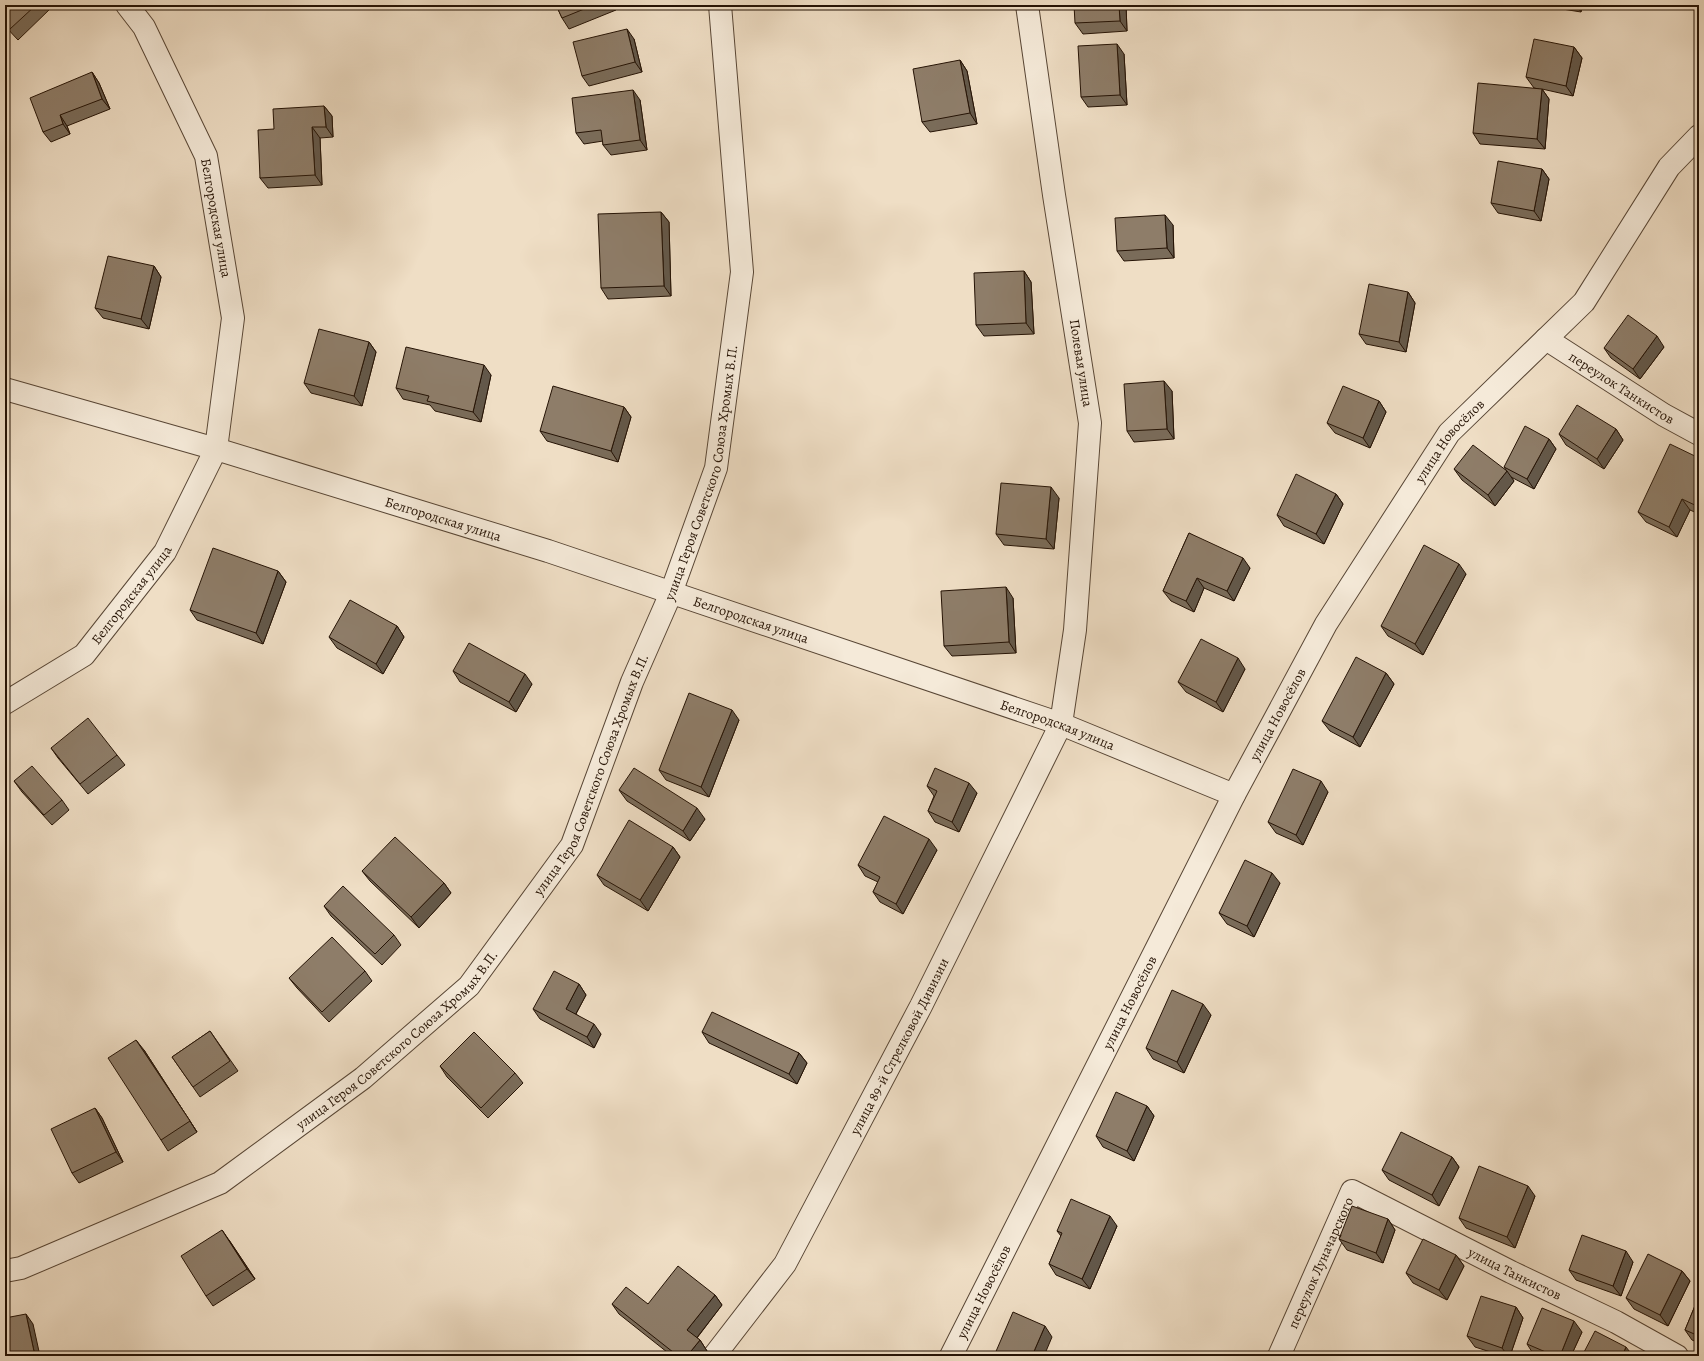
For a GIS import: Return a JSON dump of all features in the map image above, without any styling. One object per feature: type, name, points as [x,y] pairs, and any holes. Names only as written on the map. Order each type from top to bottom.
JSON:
[{"type":"street","name":"Белгородская улица","points":[[5,703],[84,654],[165,552],[216,449],[233,318],[206,156],[144,27],[127,5]]},
{"type":"street","name":"улица Героя Советского Союза Хромых В.П.","points":[[5,1271],[21,1268],[220,1183],[363,1078],[469,986],[572,845],[632,682],[671,593],[716,468],[742,272],[720,5]]},
{"type":"street","name":"Полевая улица","points":[[1027,5],[1054,195],[1090,423],[1075,630],[1062,724]]},
{"type":"street","name":"улица Новосёлов","points":[[951,1356],[1234,795],[1326,624],[1449,433],[1584,302],[1669,167],[1699,136]]},
{"type":"street","name":"переулок Танкистов","points":[[1546,339],[1664,415],[1699,434]]},
{"type":"street","name":"Белгородская улица","points":[[5,389],[216,449],[548,551],[1062,724],[1234,795]]},
{"type":"street","name":"улица 89-й Стрелковой Дивизии","points":[[714,1356],[785,1264],[921,1006],[1062,724]]},
{"type":"street","name":"переулок Луначарского","points":[[1279,1356],[1352,1191]]},
{"type":"street","name":"улица Танкистов","points":[[1352,1191],[1511,1272],[1616,1322],[1677,1356]]},
{"type":"building","points":[[5,5],[36,5],[10,29],[5,24]]},
{"type":"building","points":[[556,5],[594,5],[562,18]]},
{"type":"building","points":[[1074,5],[1119,5],[1120,21],[1075,23]]},
{"type":"building","points":[[627,29],[635,62],[582,76],[573,42]]},
{"type":"building","points":[[1534,39],[1574,47],[1566,86],[1526,77]]},
{"type":"building","points":[[1117,44],[1120,95],[1081,97],[1078,46]]},
{"type":"building","points":[[960,60],[970,113],[922,122],[913,69]]},
{"type":"building","points":[[92,72],[102,99],[60,115],[63,124],[43,132],[30,98]]},
{"type":"building","points":[[1478,83],[1542,89],[1537,139],[1473,133]]},
{"type":"building","points":[[633,90],[640,140],[603,145],[601,130],[576,133],[572,98]]},
{"type":"building","points":[[324,106],[326,127],[312,127],[315,175],[260,178],[258,130],[274,129],[273,109]]},
{"type":"building","points":[[1498,161],[1542,169],[1534,211],[1491,203]]},
{"type":"building","points":[[661,212],[664,286],[601,288],[598,214]]},
{"type":"building","points":[[1165,215],[1167,248],[1117,251],[1115,218]]},
{"type":"building","points":[[108,256],[154,266],[141,319],[95,308]]},
{"type":"building","points":[[1024,271],[1026,323],[976,325],[974,273]]},
{"type":"building","points":[[1369,284],[1408,292],[1399,342],[1359,334]]},
{"type":"building","points":[[1628,315],[1657,336],[1633,369],[1604,348]]},
{"type":"building","points":[[319,329],[369,342],[354,396],[304,383]]},
{"type":"building","points":[[406,347],[484,365],[473,412],[427,401],[429,396],[396,388]]},
{"type":"building","points":[[1164,381],[1167,429],[1127,431],[1124,384]]},
{"type":"building","points":[[553,386],[624,407],[611,451],[540,431]]},
{"type":"building","points":[[1343,386],[1379,401],[1363,438],[1327,423]]},
{"type":"building","points":[[1577,405],[1616,429],[1597,459],[1559,434]]},
{"type":"building","points":[[1525,426],[1549,439],[1527,479],[1504,467]]},
{"type":"building","points":[[1670,444],[1699,458],[1699,507],[1682,499],[1669,527],[1638,512]]},
{"type":"building","points":[[1473,445],[1507,471],[1488,495],[1454,469]]},
{"type":"building","points":[[1296,474],[1336,494],[1316,534],[1277,515]]},
{"type":"building","points":[[1001,483],[1051,487],[1046,539],[996,534]]},
{"type":"building","points":[[1189,533],[1243,558],[1227,591],[1197,578],[1186,601],[1163,591]]},
{"type":"building","points":[[1424,545],[1459,564],[1415,644],[1381,626]]},
{"type":"building","points":[[213,548],[278,571],[256,633],[190,610]]},
{"type":"building","points":[[1006,587],[1009,642],[944,646],[941,591]]},
{"type":"building","points":[[350,600],[397,626],[376,664],[329,637]]},
{"type":"building","points":[[1201,639],[1238,658],[1216,702],[1178,682]]},
{"type":"building","points":[[469,643],[525,674],[509,702],[453,671]]},
{"type":"building","points":[[1356,657],[1386,673],[1353,737],[1322,721]]},
{"type":"building","points":[[689,693],[732,710],[701,787],[659,770]]},
{"type":"building","points":[[88,718],[117,755],[80,784],[51,748]]},
{"type":"building","points":[[32,766],[62,800],[44,815],[14,781]]},
{"type":"building","points":[[634,768],[697,808],[683,831],[619,790]]},
{"type":"building","points":[[935,768],[969,783],[952,822],[928,811],[937,791],[927,786]]},
{"type":"building","points":[[1293,769],[1321,781],[1296,835],[1268,822]]},
{"type":"building","points":[[884,816],[929,839],[896,904],[873,892],[880,877],[858,865]]},
{"type":"building","points":[[629,820],[673,847],[640,900],[597,875]]},
{"type":"building","points":[[395,837],[444,883],[411,917],[362,871]]},
{"type":"building","points":[[1245,860],[1272,873],[1247,926],[1219,913]]},
{"type":"building","points":[[343,886],[394,935],[375,954],[324,906]]},
{"type":"building","points":[[332,937],[365,971],[322,1012],[289,978]]},
{"type":"building","points":[[554,971],[579,984],[566,1009],[594,1024],[587,1037],[533,1009]]},
{"type":"building","points":[[1172,990],[1203,1004],[1177,1062],[1146,1048]]},
{"type":"building","points":[[712,1012],[799,1053],[789,1074],[702,1032]]},
{"type":"building","points":[[210,1031],[230,1061],[193,1087],[172,1057]]},
{"type":"building","points":[[474,1032],[515,1073],[481,1108],[440,1066]]},
{"type":"building","points":[[136,1040],[190,1121],[161,1140],[108,1058]]},
{"type":"building","points":[[1116,1092],[1147,1106],[1127,1151],[1096,1136]]},
{"type":"building","points":[[95,1108],[116,1152],[72,1173],[51,1129]]},
{"type":"building","points":[[1401,1132],[1452,1157],[1432,1195],[1382,1170]]},
{"type":"building","points":[[1479,1166],[1528,1186],[1507,1237],[1459,1218]]},
{"type":"building","points":[[1071,1199],[1110,1216],[1082,1279],[1049,1264],[1062,1233],[1057,1231]]},
{"type":"building","points":[[1352,1206],[1388,1219],[1376,1253],[1339,1239]]},
{"type":"building","points":[[222,1230],[247,1269],[206,1296],[181,1256]]},
{"type":"building","points":[[1582,1235],[1626,1251],[1613,1286],[1569,1270]]},
{"type":"building","points":[[1423,1239],[1456,1255],[1439,1290],[1406,1273]]},
{"type":"building","points":[[1648,1254],[1682,1271],[1660,1315],[1626,1298]]},
{"type":"building","points":[[678,1266],[715,1295],[687,1330],[700,1340],[687,1356],[678,1356],[612,1304],[626,1287],[648,1304]]},
{"type":"building","points":[[1481,1296],[1516,1307],[1502,1348],[1467,1336]]},
{"type":"building","points":[[1699,1296],[1699,1336],[1685,1330]]},
{"type":"building","points":[[1542,1308],[1574,1321],[1560,1356],[1555,1356],[1527,1344]]},
{"type":"building","points":[[1013,1312],[1045,1326],[1032,1356],[994,1356]]},
{"type":"building","points":[[26,1314],[35,1356],[5,1356],[5,1318]]},
{"type":"building","points":[[1595,1331],[1626,1347],[1622,1356],[1582,1356]]}]
